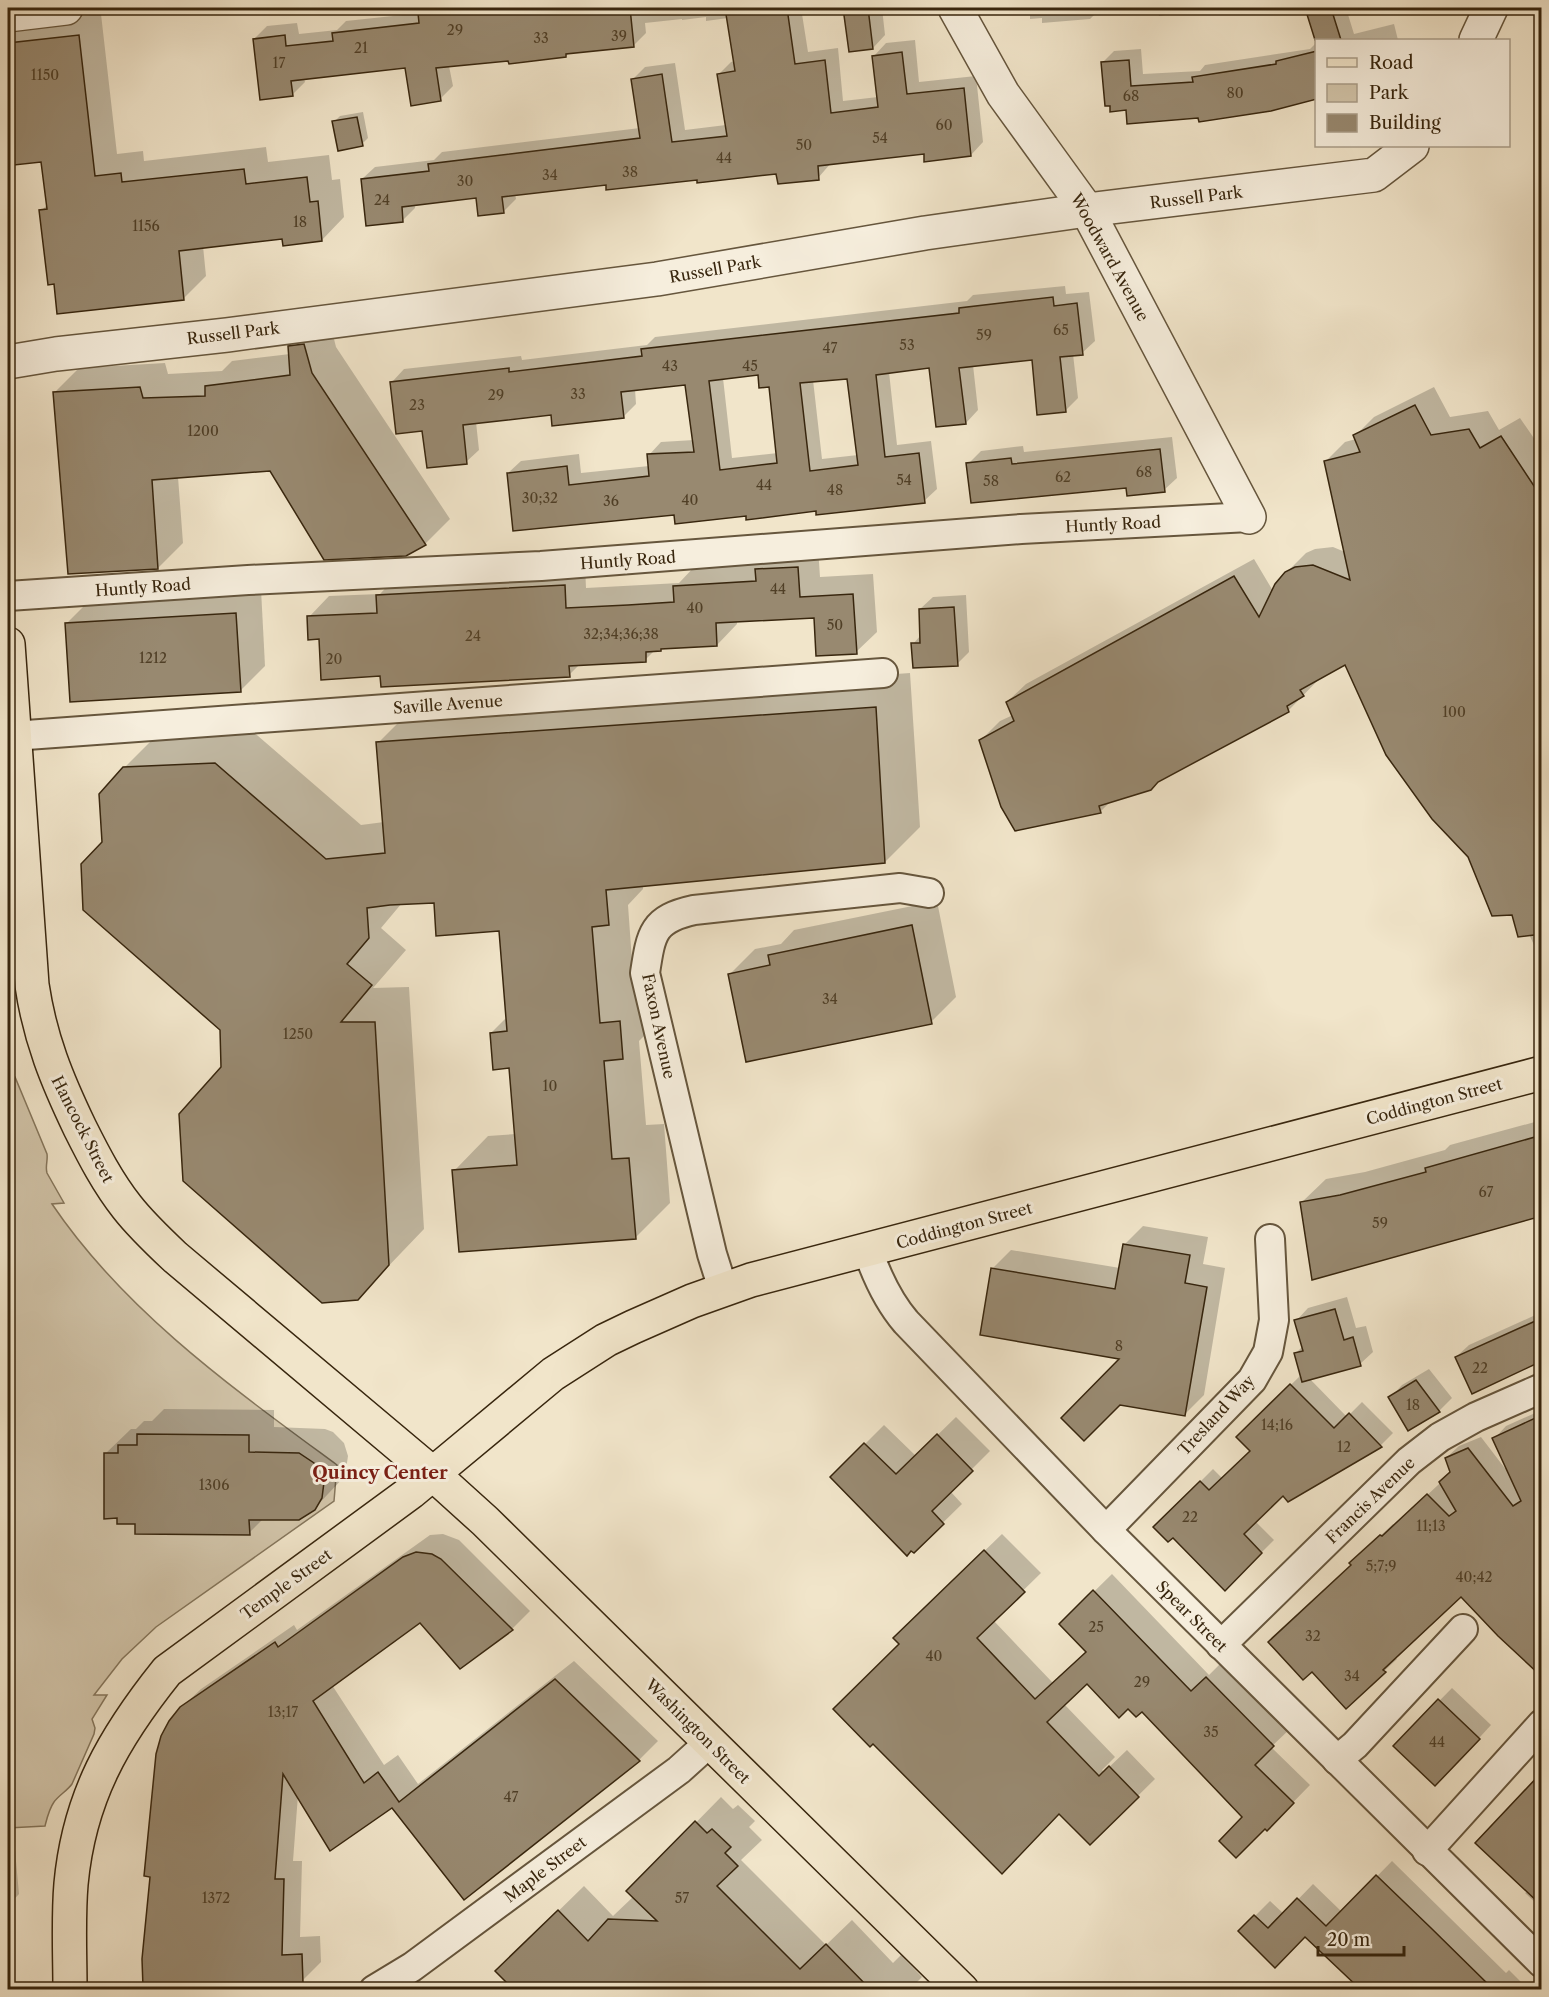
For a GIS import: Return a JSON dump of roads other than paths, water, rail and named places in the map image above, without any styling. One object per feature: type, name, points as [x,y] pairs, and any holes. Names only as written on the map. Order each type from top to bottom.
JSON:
[{"type":"main road","name":"Hancock Street","points":[[8,644],[32,985],[37,1019],[61,1089],[97,1161],[128,1209],[154,1237],[433,1474]]},
{"type":"main road","name":"Coddington Street","points":[[433,1474],[553,1374],[606,1340],[663,1313],[723,1289],[1542,1073]]},
{"type":"main road","name":"Temple Street","points":[[70,1989],[70,1902],[79,1833],[100,1772],[144,1699],[167,1671],[393,1506],[433,1474]]},
{"type":"main road","name":"Washington Street","points":[[433,1474],[485,1521],[962,1989]]},
{"type":"street","points":[[8,15],[66,8]]},
{"type":"street","name":"Woodward Avenue","points":[[955,8],[1003,94],[1087,210],[1249,517]]},
{"type":"street","points":[[1476,39],[1491,8]]},
{"type":"street","name":"Russell Park","points":[[8,362],[56,354],[227,335],[657,279],[925,232],[1374,176],[1411,147]]},
{"type":"street","name":"Huntly Road","points":[[8,597],[248,580],[553,565],[1021,529],[1249,517]]},
{"type":"street","name":"Saville Avenue","points":[[13,736],[883,673]]},
{"type":"street","name":"Faxon Avenue","points":[[723,1289],[712,1254],[645,973],[648,951],[656,929],[672,915],[694,910],[900,888],[929,893]]},
{"type":"street","name":"Tresland Way","points":[[1106,1530],[1252,1380],[1268,1352],[1274,1320],[1270,1239]]},
{"type":"street","name":"Spear Street","points":[[868,1251],[874,1269],[893,1306],[906,1322],[1106,1530],[1542,1963]]},
{"type":"street","name":"Francis Avenue","points":[[1221,1644],[1409,1461],[1440,1437],[1476,1417],[1542,1388]]},
{"type":"street","points":[[1337,1760],[1355,1746],[1463,1629]]},
{"type":"street","points":[[1428,1851],[1542,1724]]},
{"type":"street","name":"Maple Street","points":[[374,1989],[412,1967],[679,1770],[710,1742]]},
{"type":"district","name":"Quincy Center","points":[[380,1473]]}]
